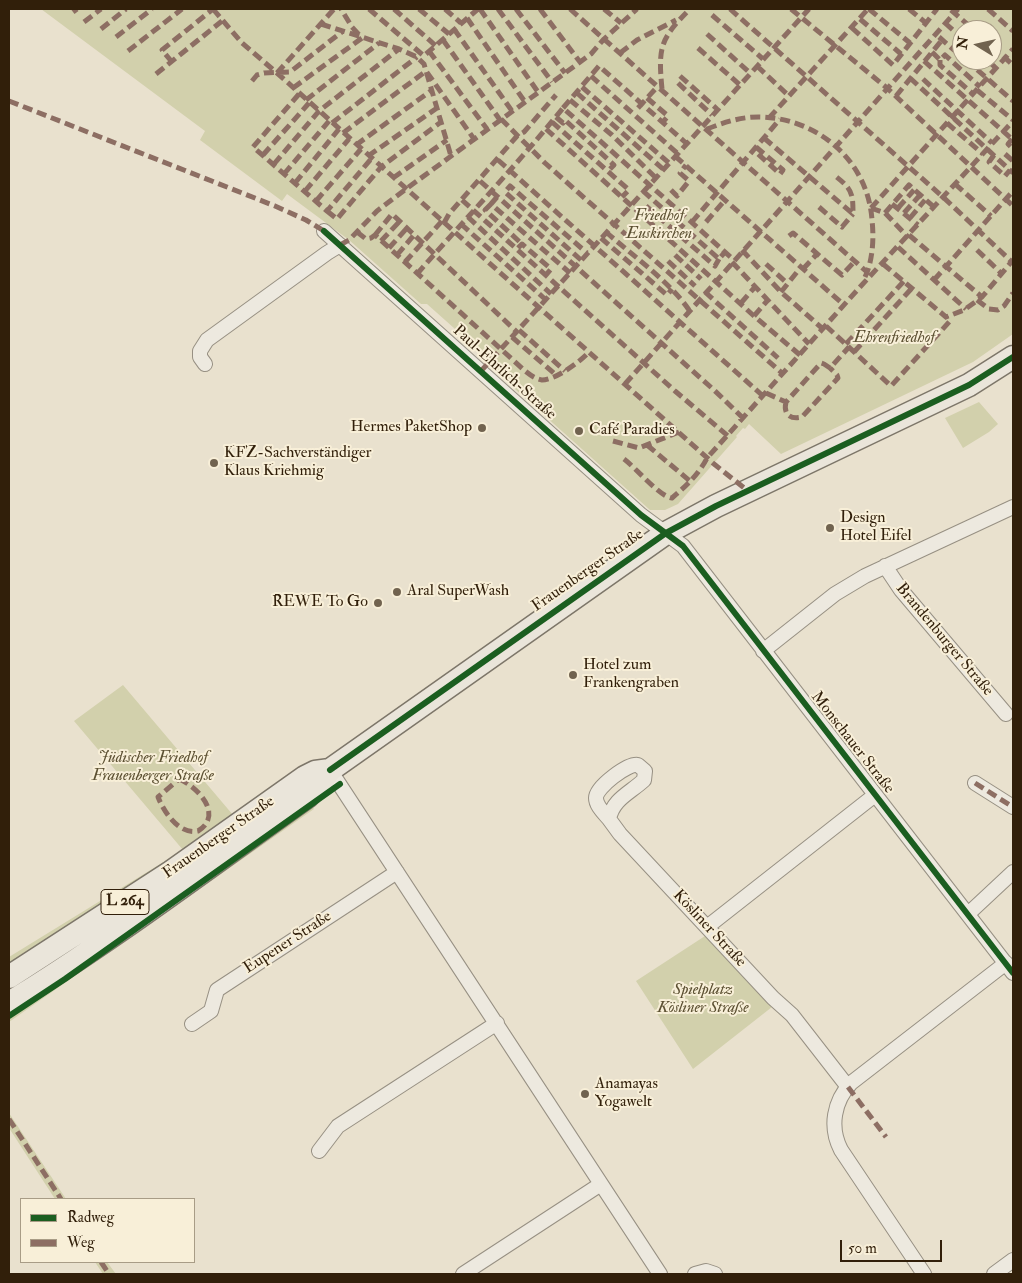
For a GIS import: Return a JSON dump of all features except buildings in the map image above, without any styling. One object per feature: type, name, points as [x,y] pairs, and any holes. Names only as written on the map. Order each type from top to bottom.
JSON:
[{"type":"main road","name":"Frauenberger Straße","points":[[9,1003],[172,893],[308,796],[330,770],[666,533],[724,502],[969,385],[1013,357]]},
{"type":"main road","name":"Frauenberger Straße","points":[[9,978],[170,872],[305,777],[315,772],[330,770]]},
{"type":"street","name":"Paul-Ehrlich-Straße","points":[[324,231],[641,515],[666,533]]},
{"type":"street","points":[[205,364],[200,357],[200,351],[207,340],[340,245]]},
{"type":"street","name":"Brandenburger Straße","points":[[763,651],[835,594],[884,566],[1013,507]]},
{"type":"street","name":"Monschauer Straße","points":[[666,533],[683,546],[1010,968]]},
{"type":"street","name":"Brandenburger Straße","points":[[884,566],[901,590],[1006,714]]},
{"type":"street","points":[[330,770],[660,1274]]},
{"type":"street","points":[[975,783],[1013,807]]},
{"type":"street","name":"Monschauer Straße","points":[[707,927],[875,795]]},
{"type":"street","name":"Kösliner Straße","points":[[608,819],[707,927],[792,1015],[848,1087]]},
{"type":"street","name":"Eupener Straße","points":[[192,1024],[211,1012],[217,990],[397,872]]},
{"type":"street","points":[[968,914],[1013,872]]},
{"type":"street","points":[[924,1274],[838,1144],[835,1132],[836,1112],[841,1096],[848,1087],[1010,968]]},
{"type":"street","points":[[320,1151],[338,1126],[496,1024]]},
{"type":"street","points":[[463,1274],[601,1184]]},
{"type":"street","points":[[994,1274],[1013,1260]]},
{"type":"street","points":[[695,1274],[706,1271],[715,1274]]},
{"type":"green space","name":"Friedhof Euskirchen","points":[[41,9],[1013,9],[1013,334],[973,362],[781,454],[749,424],[745,429],[743,428],[678,504],[665,510],[650,510],[487,364],[483,360],[482,353],[427,304],[421,304],[349,240],[287,194],[282,201],[200,140],[205,131]]},
{"type":"green space","points":[[979,402],[998,424],[989,432],[963,448],[945,418]]},
{"type":"green space","name":"Jüdischer Friedhof Frauenberger Straße","points":[[123,685],[233,815],[185,853],[9,968],[9,957],[183,850],[74,721]]},
{"type":"green space","points":[[312,806],[314,809],[9,1022],[9,1019],[124,940]]},
{"type":"green space","name":"Spielplatz Kösliner Straße","points":[[705,936],[772,1007],[693,1069],[636,981]]},
{"type":"green space","points":[[9,1113],[65,1198],[54,1198],[9,1128]]},
{"type":"green space","points":[[96,1263],[108,1263],[116,1274],[103,1274]]},
{"type":"marked path","points":[[73,12],[77,9]]},
{"type":"marked path","points":[[84,22],[101,9]]},
{"type":"marked path","points":[[101,29],[126,9]]},
{"type":"marked path","points":[[116,37],[152,9]]},
{"type":"marked path","points":[[128,51],[182,9]]},
{"type":"marked path","points":[[213,9],[242,43],[714,464],[748,491]]},
{"type":"marked path","points":[[172,62],[162,50],[213,9]]},
{"type":"marked path","points":[[277,73],[334,9]]},
{"type":"marked path","points":[[293,88],[362,38],[352,27],[341,9]]},
{"type":"marked path","points":[[369,9],[424,56]]},
{"type":"marked path","points":[[394,9],[436,46]]},
{"type":"marked path","points":[[419,9],[449,34]]},
{"type":"marked path","points":[[445,9],[461,23]]},
{"type":"marked path","points":[[426,54],[478,9]]},
{"type":"marked path","points":[[480,9],[538,92]]},
{"type":"marked path","points":[[498,9],[552,82]]},
{"type":"marked path","points":[[516,9],[565,73]]},
{"type":"marked path","points":[[540,9],[580,62]]},
{"type":"marked path","points":[[570,9],[867,272]]},
{"type":"marked path","points":[[604,9],[621,23]]},
{"type":"marked path","points":[[340,245],[349,240],[377,211],[591,54],[604,39],[637,9]]},
{"type":"marked path","points":[[662,89],[660,63],[663,44],[672,28],[690,9]]},
{"type":"marked path","points":[[730,9],[943,197],[1012,262]]},
{"type":"marked path","points":[[791,9],[887,88],[1013,206]]},
{"type":"marked path","points":[[481,371],[809,9]]},
{"type":"marked path","points":[[769,118],[868,9]]},
{"type":"marked path","points":[[869,9],[910,43]]},
{"type":"marked path","points":[[909,9],[926,23]]},
{"type":"marked path","points":[[852,28],[893,65],[937,9]]},
{"type":"marked path","points":[[625,384],[958,9]]},
{"type":"marked path","points":[[988,9],[1013,31]]},
{"type":"marked path","points":[[951,10],[962,20]]},
{"type":"marked path","points":[[712,15],[763,59]]},
{"type":"marked path","points":[[467,18],[525,102]]},
{"type":"marked path","points":[[860,19],[901,54]]},
{"type":"marked path","points":[[620,53],[637,40],[676,20]]},
{"type":"marked path","points":[[156,74],[222,21]]},
{"type":"marked path","points":[[945,23],[952,29]]},
{"type":"marked path","points":[[321,24],[399,49],[417,57],[424,64],[451,156]]},
{"type":"marked path","points":[[454,29],[512,111]]},
{"type":"marked path","points":[[252,81],[257,75],[264,73],[290,72],[343,31]]},
{"type":"marked path","points":[[707,34],[750,73]]},
{"type":"marked path","points":[[939,37],[952,48]]},
{"type":"marked path","points":[[443,40],[500,120]]},
{"type":"marked path","points":[[896,96],[942,40]]},
{"type":"marked path","points":[[306,100],[379,43]]},
{"type":"marked path","points":[[698,48],[740,85]]},
{"type":"marked path","points":[[274,164],[319,111],[399,49]]},
{"type":"marked path","points":[[871,208],[1013,49]]},
{"type":"marked path","points":[[429,51],[487,129]]},
{"type":"marked path","points":[[932,52],[940,60],[945,55],[980,87]]},
{"type":"marked path","points":[[1002,55],[1013,65]]},
{"type":"marked path","points":[[332,123],[417,57]]},
{"type":"marked path","points":[[940,60],[940,65],[973,94]]},
{"type":"marked path","points":[[924,61],[1013,140]]},
{"type":"marked path","points":[[563,108],[599,66],[686,143]]},
{"type":"marked path","points":[[757,66],[789,96]]},
{"type":"marked path","points":[[977,70],[1013,101]]},
{"type":"marked path","points":[[343,133],[426,71],[474,139]]},
{"type":"marked path","points":[[591,76],[677,153]]},
{"type":"marked path","points":[[680,76],[717,109]]},
{"type":"marked path","points":[[910,78],[1013,173]]},
{"type":"marked path","points":[[923,79],[992,143]]},
{"type":"marked path","points":[[678,83],[712,115]]},
{"type":"marked path","points":[[638,108],[658,86]]},
{"type":"marked path","points":[[582,87],[669,163]]},
{"type":"marked path","points":[[356,145],[432,90]]},
{"type":"marked path","points":[[977,90],[1013,120]]},
{"type":"marked path","points":[[577,93],[663,169]]},
{"type":"marked path","points":[[299,94],[253,147],[327,211],[371,159]]},
{"type":"marked path","points":[[444,223],[449,214],[517,136],[524,132],[556,95]]},
{"type":"marked path","points":[[647,98],[668,116],[662,123]]},
{"type":"marked path","points":[[570,100],[612,135],[655,177]]},
{"type":"marked path","points":[[9,101],[275,206],[306,220],[324,231]]},
{"type":"marked path","points":[[263,155],[309,103]]},
{"type":"marked path","points":[[368,156],[437,108]]},
{"type":"marked path","points":[[417,274],[510,171],[563,108],[734,260]]},
{"type":"marked path","points":[[556,117],[563,123],[565,120],[614,165],[607,172]]},
{"type":"marked path","points":[[707,129],[748,117],[784,120],[804,126],[837,148],[851,163],[869,199],[873,241],[870,263],[865,277]]},
{"type":"marked path","points":[[501,119],[545,163],[783,374]]},
{"type":"marked path","points":[[692,222],[780,119]]},
{"type":"marked path","points":[[284,174],[329,121]]},
{"type":"marked path","points":[[624,459],[661,493],[672,498],[692,480],[707,458],[860,287],[1013,121]]},
{"type":"marked path","points":[[327,211],[337,219],[381,167],[441,122]]},
{"type":"marked path","points":[[552,122],[629,190],[622,197]]},
{"type":"marked path","points":[[947,123],[983,154]]},
{"type":"marked path","points":[[295,183],[339,129]]},
{"type":"marked path","points":[[546,129],[800,355]]},
{"type":"marked path","points":[[764,138],[853,214],[852,196],[845,184],[834,175]]},
{"type":"marked path","points":[[305,191],[349,139]]},
{"type":"marked path","points":[[1012,139],[1008,144],[1013,149]]},
{"type":"marked path","points":[[393,178],[447,140]]},
{"type":"marked path","points":[[756,147],[783,170],[780,174],[757,153],[759,149]]},
{"type":"marked path","points":[[316,201],[361,149]]},
{"type":"marked path","points":[[1005,154],[1013,161]]},
{"type":"marked path","points":[[994,155],[989,162],[1005,176],[1010,170]]},
{"type":"marked path","points":[[675,156],[844,305]]},
{"type":"marked path","points":[[498,160],[763,396]]},
{"type":"marked path","points":[[671,190],[677,196],[689,181],[680,173],[686,165]]},
{"type":"marked path","points":[[480,181],[743,418]]},
{"type":"marked path","points":[[955,184],[991,216]]},
{"type":"marked path","points":[[885,213],[909,185],[934,207]]},
{"type":"marked path","points":[[581,260],[505,192],[510,186],[587,253]]},
{"type":"marked path","points":[[898,208],[914,190]]},
{"type":"marked path","points":[[643,191],[719,259],[725,252]]},
{"type":"marked path","points":[[934,280],[1013,191]]},
{"type":"marked path","points":[[904,213],[920,195]]},
{"type":"marked path","points":[[497,197],[491,204],[570,273]]},
{"type":"marked path","points":[[462,200],[675,391],[728,436]]},
{"type":"marked path","points":[[706,222],[725,200]]},
{"type":"marked path","points":[[910,218],[925,200]]},
{"type":"marked path","points":[[491,204],[485,210],[522,244]]},
{"type":"marked path","points":[[892,204],[918,225]]},
{"type":"marked path","points":[[646,206],[715,266],[719,259]]},
{"type":"marked path","points":[[819,207],[842,227],[853,214]]},
{"type":"marked path","points":[[871,208],[885,213],[908,237]]},
{"type":"marked path","points":[[375,235],[392,214],[517,332]]},
{"type":"marked path","points":[[468,217],[551,294]]},
{"type":"marked path","points":[[381,241],[400,221]]},
{"type":"marked path","points":[[405,262],[442,221]]},
{"type":"marked path","points":[[461,224],[546,300]]},
{"type":"marked path","points":[[389,248],[407,228]]},
{"type":"marked path","points":[[357,232],[366,239],[375,235],[524,370],[535,377],[542,380],[554,377],[580,361],[589,352]]},
{"type":"marked path","points":[[606,232],[672,289],[689,310]]},
{"type":"marked path","points":[[789,236],[793,233],[842,275],[855,261]]},
{"type":"marked path","points":[[397,255],[414,235]]},
{"type":"marked path","points":[[909,235],[982,297]]},
{"type":"marked path","points":[[601,238],[667,295],[672,289]]},
{"type":"marked path","points":[[518,248],[522,244],[551,269],[545,276]]},
{"type":"marked path","points":[[898,247],[966,309]]},
{"type":"marked path","points":[[742,250],[781,292],[823,329]]},
{"type":"marked path","points":[[977,250],[1002,274]]},
{"type":"marked path","points":[[803,269],[817,254]]},
{"type":"marked path","points":[[675,255],[701,279]]},
{"type":"marked path","points":[[883,264],[946,317],[964,310],[982,297],[1013,260]]},
{"type":"marked path","points":[[668,261],[695,286]]},
{"type":"marked path","points":[[732,262],[809,344]]},
{"type":"marked path","points":[[766,264],[787,283]]},
{"type":"marked path","points":[[781,292],[801,267]]},
{"type":"marked path","points":[[846,344],[904,281]]},
{"type":"marked path","points":[[741,303],[755,287]]},
{"type":"marked path","points":[[854,352],[912,288]]},
{"type":"marked path","points":[[705,292],[778,358]]},
{"type":"marked path","points":[[977,300],[989,309],[998,310],[1004,306],[1013,293]]},
{"type":"marked path","points":[[754,316],[767,301]]},
{"type":"marked path","points":[[826,326],[891,386],[950,321],[946,317]]},
{"type":"marked path","points":[[519,330],[565,371]]},
{"type":"marked path","points":[[512,337],[556,375]]},
{"type":"marked path","points":[[766,393],[786,402],[821,363],[830,368],[849,347]]},
{"type":"marked path","points":[[786,402],[785,406],[788,415],[794,418],[802,417],[838,378],[830,368]]},
{"type":"marked path","points":[[613,441],[639,448],[679,432]]},
{"type":"marked path","points":[[647,445],[690,481]]},
{"type":"marked path","points":[[179,779],[194,788],[205,802],[208,810],[209,817],[198,831],[185,829],[173,821],[158,797],[179,779]]},
{"type":"marked path","points":[[975,783],[1013,807]]},
{"type":"marked path","points":[[848,1087],[886,1137]]},
{"type":"marked path","points":[[9,1119],[60,1198]]},
{"type":"marked path","points":[[102,1263],[109,1274]]},
{"type":"cycle path","points":[[324,231],[641,515],[683,546],[1013,973]]},
{"type":"cycle path","points":[[330,770],[666,533],[716,506],[969,385],[1013,357]]},
{"type":"cycle path","points":[[9,1016],[65,979],[340,784]]},
{"type":"place","name":"Hermes PaketShop","points":[[482,428]]},
{"type":"place","name":"Café Paradies","points":[[579,431]]},
{"type":"place","name":"KFZ-Sachverständiger Klaus Kriehmig","points":[[214,463]]},
{"type":"place","name":"Design Hotel Eifel","points":[[830,528]]},
{"type":"place","name":"Aral SuperWash","points":[[397,592]]},
{"type":"place","name":"REWE To Go","points":[[378,603]]},
{"type":"place","name":"Hotel zum Frankengraben","points":[[573,675]]},
{"type":"place","name":"Anamayas Yogawelt","points":[[585,1094]]},
{"type":"park label","name":"Ehrenfriedhof","points":[[894,339]]}]
